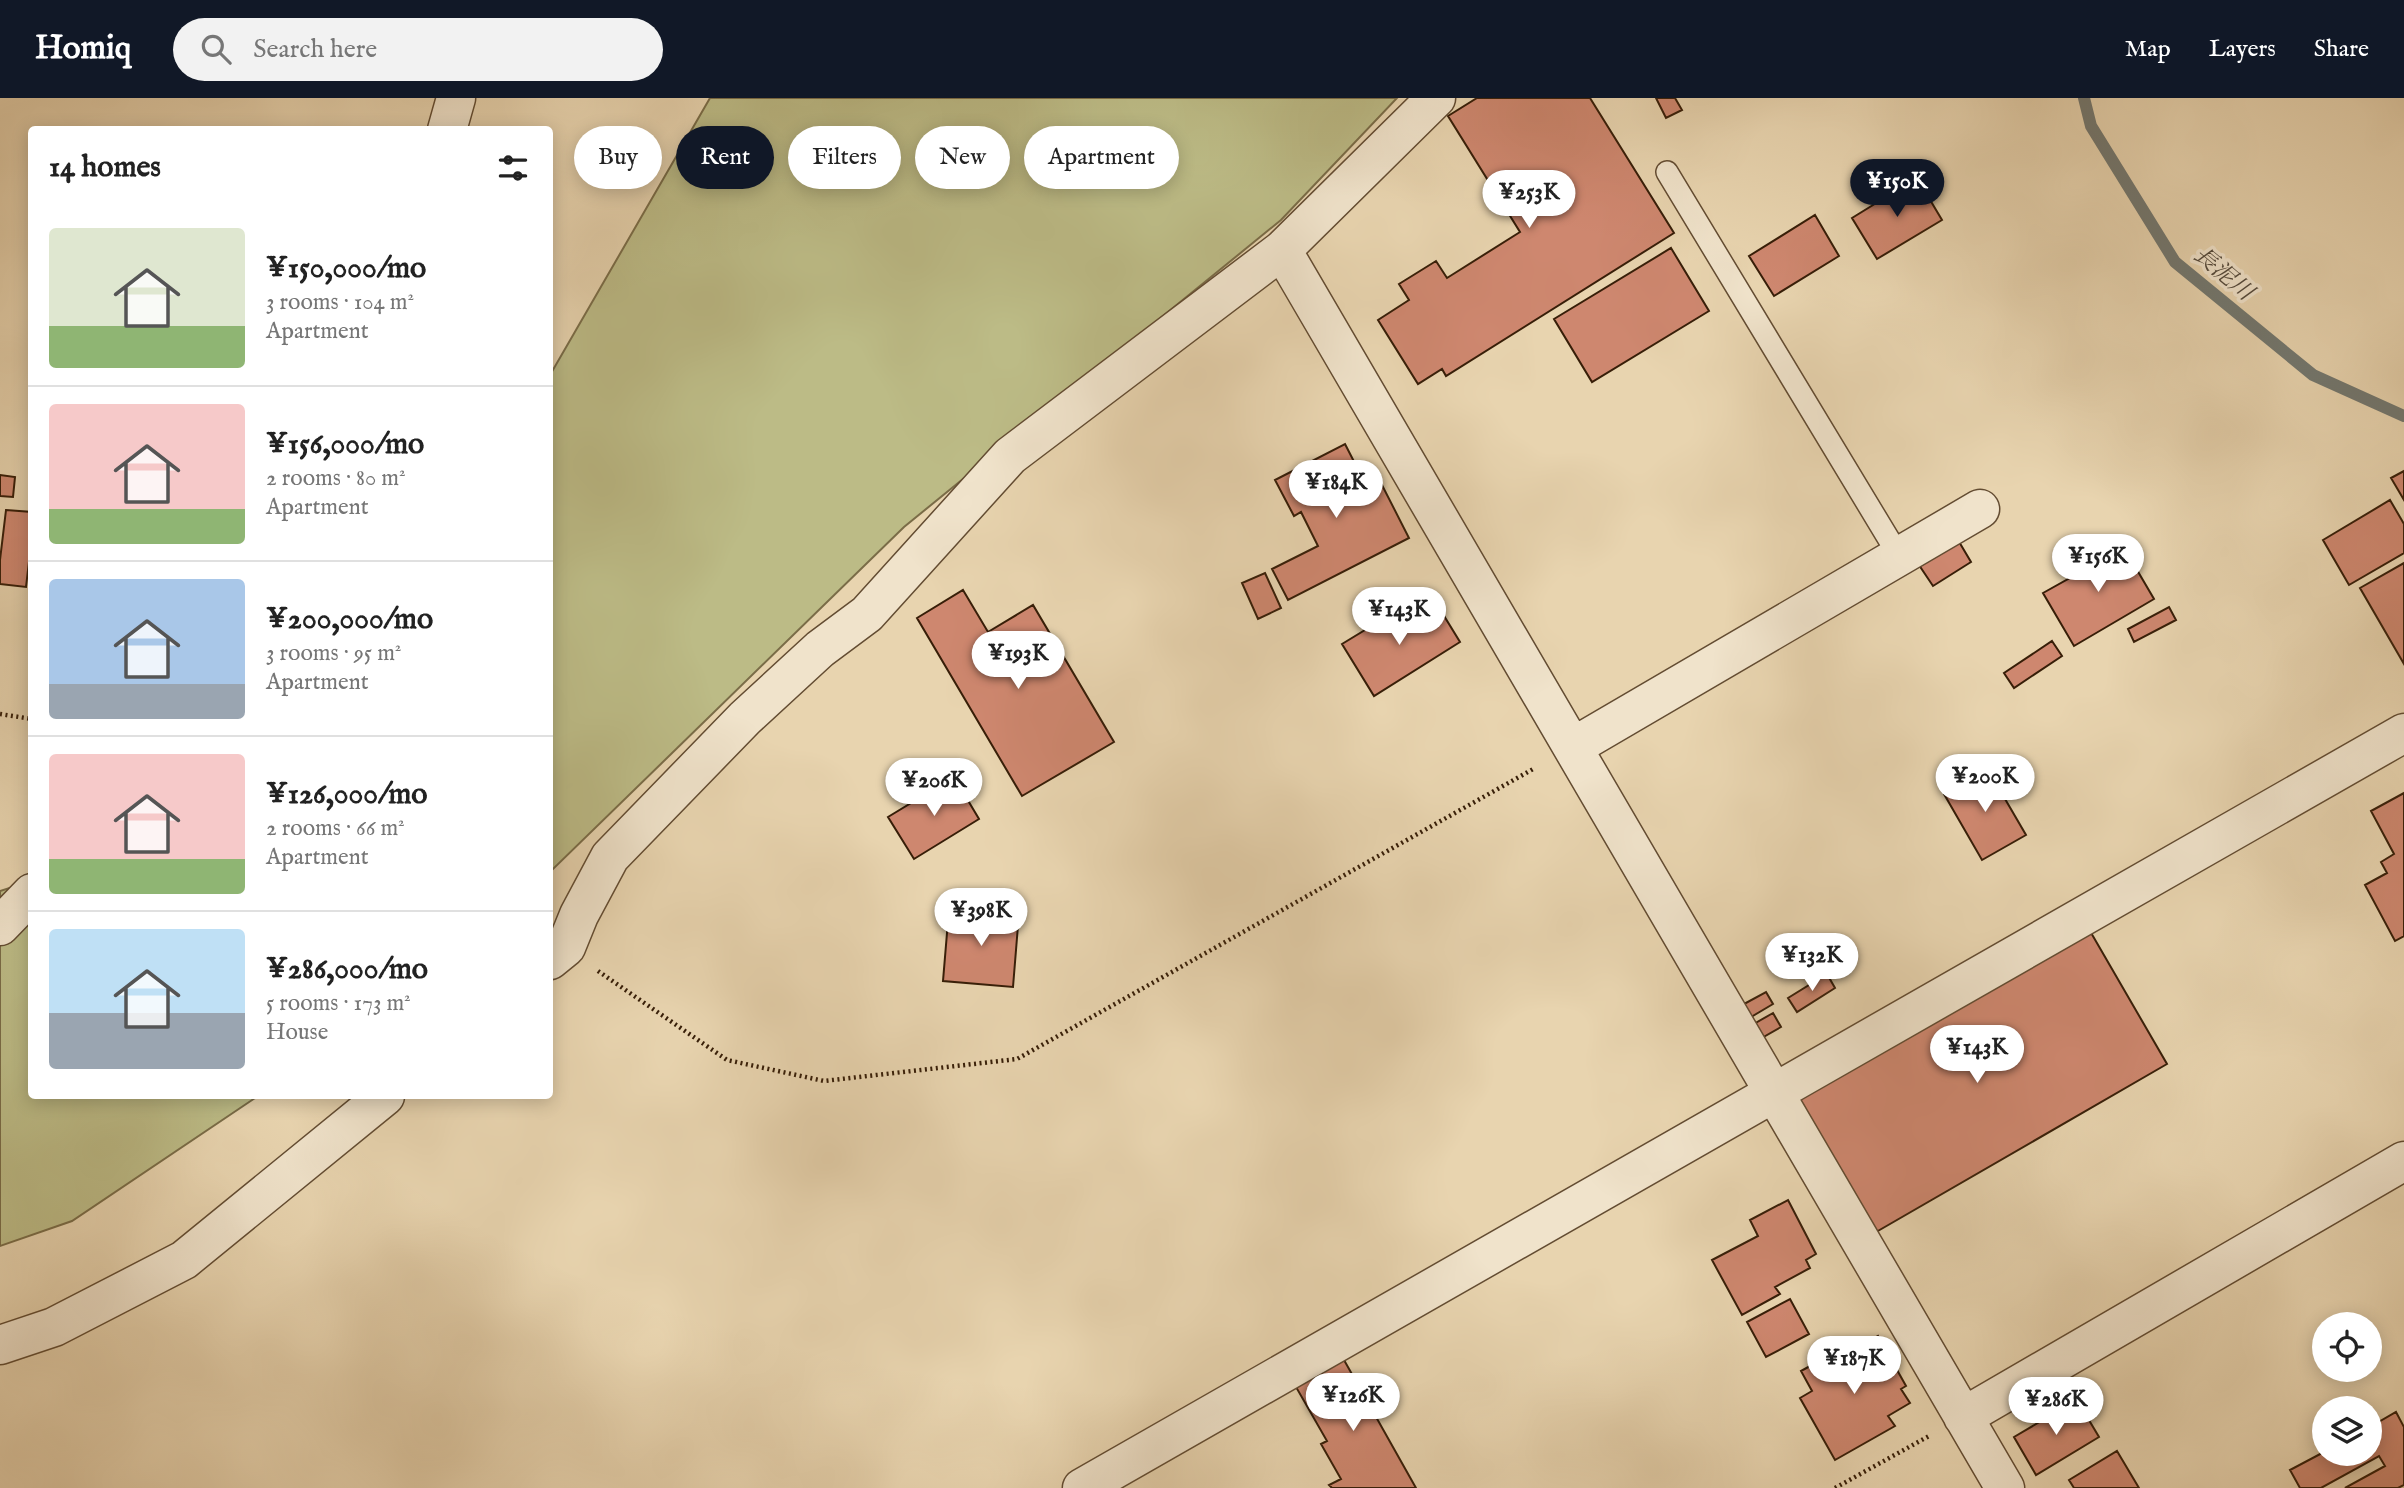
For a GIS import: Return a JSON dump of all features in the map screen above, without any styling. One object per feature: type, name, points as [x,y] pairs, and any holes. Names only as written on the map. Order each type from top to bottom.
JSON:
[{"type":"street","points":[[448,126],[456,98]]},
{"type":"street","points":[[558,953],[610,857],[745,718],[820,649],[867,614],[1010,456],[1282,250],[1436,98]]},
{"type":"street","points":[[1282,250],[2005,1488]]},
{"type":"street","points":[[1573,747],[1980,509]]},
{"type":"street","points":[[1082,1488],[2404,733]]},
{"type":"street","points":[[0,926],[28,898]]},
{"type":"street","points":[[0,1345],[54,1327],[184,1260],[381,1099]]},
{"type":"street","points":[[1963,1417],[2404,1161]]},
{"type":"lane","points":[[1667,172],[1899,556]]},
{"type":"path","points":[[0,714],[28,718]]},
{"type":"path","points":[[558,953],[617,985],[727,1060],[824,1081],[1017,1059],[1573,747]]},
{"type":"path","points":[[1835,1488],[1963,1417]]},
{"type":"shaded area","points":[[710,98],[1397,98],[1281,220],[904,527],[553,869],[553,370],[657,189],[662,189],[662,181],[676,157],[676,189],[774,189],[774,126],[694,126]]},
{"type":"shaded area","points":[[28,882],[28,1099],[254,1099],[72,1221],[0,1246],[0,891]]},
{"type":"building","points":[[1477,98],[1590,98],[1674,233],[1446,376],[1442,369],[1418,384],[1378,320],[1409,300],[1399,284],[1436,261],[1447,278],[1520,232],[1448,116]]},
{"type":"building","points":[[1656,98],[1675,98],[1682,110],[1666,118]]},
{"type":"building","points":[[1917,178],[1942,220],[1877,259],[1852,218]]},
{"type":"building","points":[[1815,215],[1839,256],[1774,296],[1749,256]]},
{"type":"building","points":[[1671,248],[1709,311],[1592,382],[1554,319]]},
{"type":"building","points":[[1345,444],[1369,491],[1382,485],[1409,538],[1288,600],[1272,569],[1318,546],[1301,512],[1294,516],[1275,480]]},
{"type":"building","points":[[2404,471],[2404,500],[2391,478]]},
{"type":"building","points":[[0,475],[15,477],[13,497],[0,496]]},
{"type":"building","points":[[2390,500],[2404,524],[2404,553],[2349,585],[2323,540]]},
{"type":"building","points":[[6,510],[28,512],[26,587],[0,584]]},
{"type":"building","points":[[1958,540],[1971,562],[1933,586],[1919,565]]},
{"type":"building","points":[[2123,546],[2154,599],[2074,646],[2043,593],[2075,575],[2070,565],[2096,551],[2100,559]]},
{"type":"building","points":[[2404,563],[2404,664],[2360,588]]},
{"type":"building","points":[[1265,573],[1281,608],[1258,619],[1242,583]]},
{"type":"building","points":[[963,590],[988,632],[1033,605],[1114,742],[1022,796],[917,618]]},
{"type":"building","points":[[1412,607],[1422,623],[1441,611],[1460,642],[1374,696],[1342,644],[1398,610],[1400,614]]},
{"type":"building","points":[[2169,607],[2176,620],[2134,642],[2128,629]]},
{"type":"building","points":[[2052,641],[2062,656],[2014,688],[2004,673]]},
{"type":"building","points":[[1987,768],[2026,835],[1982,860],[1944,794]]},
{"type":"building","points":[[954,777],[979,819],[914,859],[888,817]]},
{"type":"building","points":[[2404,793],[2404,936],[2395,941],[2365,885],[2387,873],[2381,862],[2394,854],[2371,811]]},
{"type":"building","points":[[949,909],[1019,913],[1013,987],[943,981]]},
{"type":"building","points":[[2090,931],[2167,1064],[1864,1239],[1788,1106]]},
{"type":"building","points":[[1827,974],[1835,988],[1797,1012],[1788,998]]},
{"type":"building","points":[[1766,992],[1773,1004],[1751,1017],[1744,1004]]},
{"type":"building","points":[[1773,1013],[1781,1027],[1753,1043],[1745,1029]]},
{"type":"building","points":[[1788,1200],[1816,1254],[1806,1260],[1810,1268],[1775,1287],[1780,1294],[1742,1315],[1712,1260],[1758,1236],[1750,1220]]},
{"type":"building","points":[[1790,1299],[1809,1334],[1766,1357],[1747,1322]]},
{"type":"building","points":[[1878,1336],[1906,1386],[1901,1389],[1910,1403],[1888,1416],[1895,1426],[1835,1460],[1800,1398],[1812,1391],[1801,1371],[1850,1344],[1854,1350]]},
{"type":"building","points":[[1344,1360],[1416,1488],[1332,1488],[1329,1485],[1341,1479],[1321,1444],[1327,1441],[1296,1387]]},
{"type":"building","points":[[2077,1400],[2099,1437],[2036,1475],[2014,1437]]},
{"type":"building","points":[[2396,1412],[2404,1427],[2404,1485],[2398,1488],[2345,1488],[2385,1466],[2382,1461],[2382,1420]]},
{"type":"building","points":[[2117,1451],[2139,1488],[2074,1488],[2069,1480]]},
{"type":"building","points":[[2312,1458],[2312,1466],[2361,1466],[2321,1488],[2300,1488],[2290,1470]]},
{"type":"waterway","name":"長泥川","points":[[2084,98],[2091,126],[2175,262],[2313,375],[2404,416]]}]
